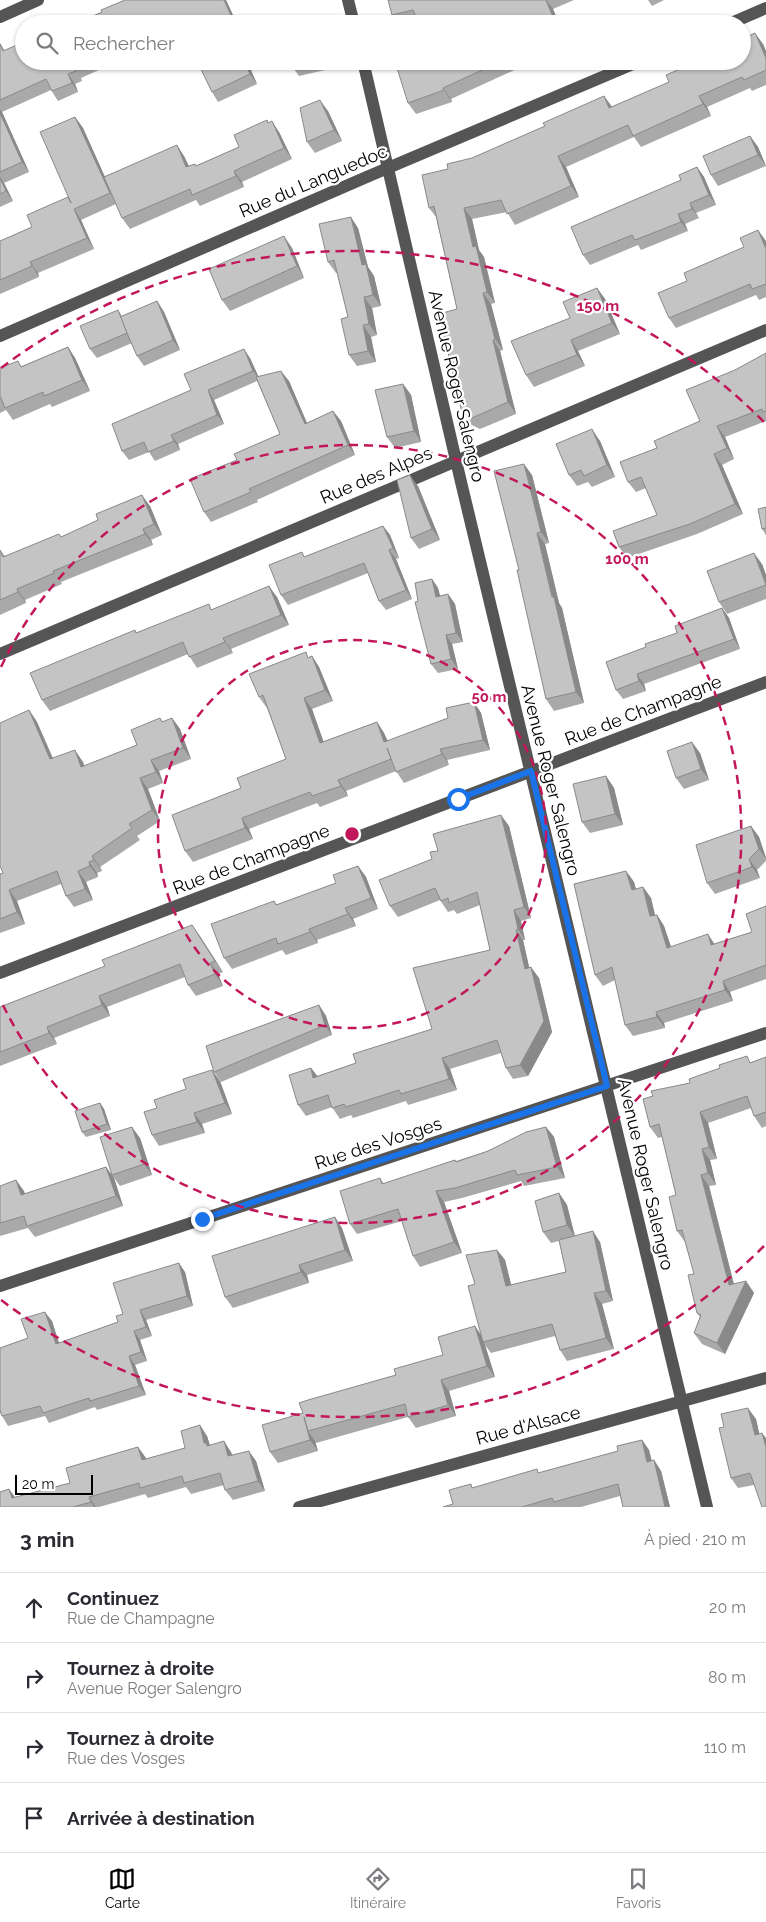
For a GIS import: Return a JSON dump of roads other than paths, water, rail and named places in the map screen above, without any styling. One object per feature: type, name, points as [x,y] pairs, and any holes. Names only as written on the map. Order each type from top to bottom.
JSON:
[{"type":"street","points":[[0,17],[38,0]]},
{"type":"street","points":[[348,0],[352,15]]},
{"type":"street","points":[[750,15],[766,8]]},
{"type":"street","name":"Avenue Roger Salengro","points":[[365,70],[708,1507]]},
{"type":"street","name":"Rue du Languedoc","points":[[0,336],[619,70]]},
{"type":"street","name":"Rue des Alpes","points":[[0,654],[766,330]]},
{"type":"street","name":"Rue de Champagne","points":[[0,974],[766,682]]},
{"type":"street","name":"Rue des Vosges","points":[[0,1286],[766,1033]]},
{"type":"street","name":"Rue d'Alsace","points":[[299,1507],[766,1378]]}]
